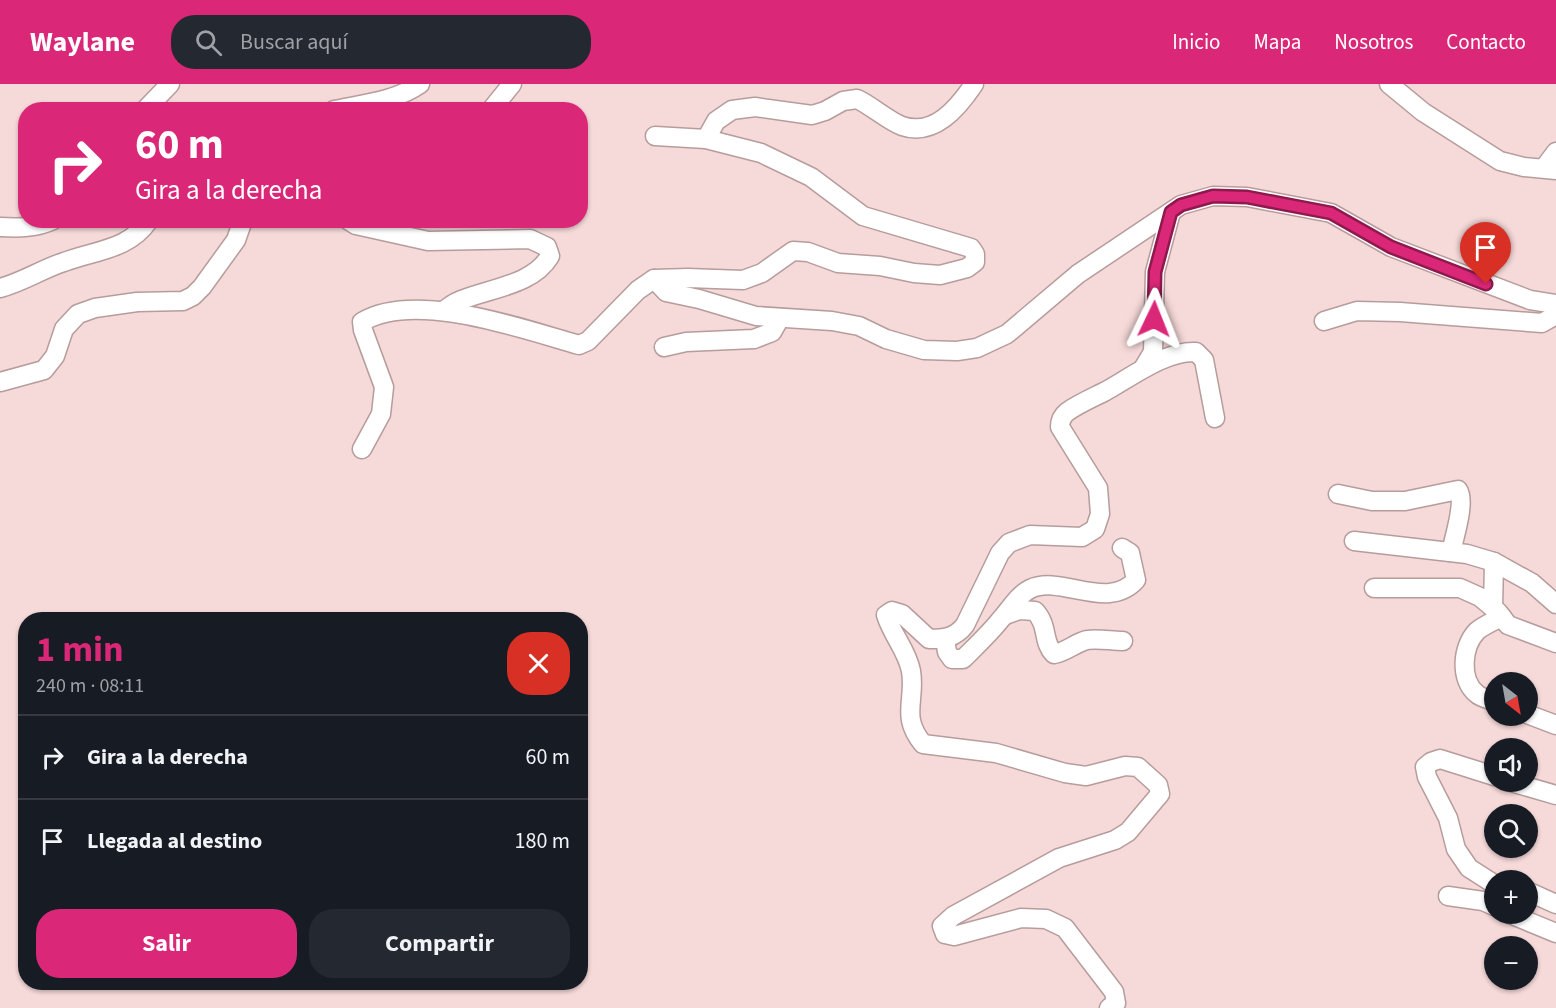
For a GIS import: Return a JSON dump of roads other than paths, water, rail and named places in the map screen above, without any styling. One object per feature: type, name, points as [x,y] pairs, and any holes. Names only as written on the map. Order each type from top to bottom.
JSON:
[{"type":"street","points":[[152,102],[170,84]]},
{"type":"street","points":[[374,102],[413,89],[420,84]]},
{"type":"street","points":[[497,102],[512,84]]},
{"type":"street","points":[[706,139],[716,121],[732,110],[755,107],[812,115],[843,101],[857,99],[901,126],[918,128],[931,126],[947,117],[962,102],[974,84]]},
{"type":"street","points":[[1389,84],[1423,112],[1500,161],[1524,167],[1550,169],[1556,152]]},
{"type":"street","points":[[362,449],[381,414],[384,387],[362,322],[375,314],[443,311],[494,321],[579,345],[588,341],[638,290],[654,279],[743,280],[762,273],[793,251],[808,252],[838,263],[880,266],[914,273],[940,275],[967,268],[975,262],[975,254],[971,248],[863,216],[811,177],[761,153],[706,139],[655,136]]},
{"type":"street","points":[[654,279],[666,292],[756,316],[832,321],[859,326],[886,339],[924,350],[957,351],[977,348],[1007,334],[1078,274],[1181,205],[1213,196],[1247,197],[1331,213],[1391,247],[1530,300],[1556,304]]},
{"type":"street","points":[[1144,367],[1153,352],[1155,272],[1171,212]]},
{"type":"street","points":[[0,227],[18,228]]},
{"type":"street","points":[[0,288],[17,283],[62,262],[121,245],[140,233],[143,228]]},
{"type":"street","points":[[0,382],[44,370],[55,356],[64,329],[78,314],[95,308],[137,302],[183,301],[193,296],[236,240],[240,228]]},
{"type":"street","points":[[370,228],[428,241],[530,239],[547,247],[550,256],[545,265],[529,277],[457,302],[443,311]]},
{"type":"street","points":[[1324,321],[1357,311],[1542,323],[1556,315]]},
{"type":"street","points":[[664,347],[686,342],[754,339],[772,333],[780,318]]},
{"type":"street","points":[[1109,1008],[1116,1003],[1114,992],[1065,928],[1046,919],[1021,918],[954,936],[945,934],[942,926],[953,916],[1059,858],[1115,840],[1128,832],[1160,794],[1158,784],[1138,768],[1125,766],[1086,776],[1065,774],[996,753],[923,744],[915,734],[910,722],[911,674],[907,657],[886,615],[892,611],[902,614],[929,639],[945,639],[959,633],[965,625],[1000,553],[1009,543],[1030,535],[1082,537],[1095,529],[1100,514],[1098,488],[1060,428],[1060,420],[1067,412],[1144,367],[1186,351],[1196,352],[1204,360],[1215,418]]},
{"type":"street","points":[[1338,494],[1372,501],[1405,501],[1458,490],[1461,494],[1461,503],[1452,552]]},
{"type":"street","points":[[1354,541],[1467,554],[1494,562],[1532,583],[1556,604]]},
{"type":"street","points":[[945,639],[947,652],[952,659],[963,658],[1020,597],[1030,589],[1042,585],[1101,594],[1127,589],[1136,580],[1130,553],[1122,548]]},
{"type":"street","points":[[1494,562],[1498,612]]},
{"type":"street","points":[[1374,588],[1460,588],[1480,597],[1498,612],[1508,625],[1556,643]]},
{"type":"street","points":[[1005,615],[1019,610],[1035,611],[1043,619],[1049,649],[1054,654],[1062,653],[1089,640],[1122,641]]},
{"type":"street","points":[[1484,698],[1478,696],[1465,679],[1465,655],[1476,632],[1498,612]]},
{"type":"street","points":[[1538,718],[1556,725]]},
{"type":"street","points":[[1484,773],[1440,759],[1425,767],[1427,777],[1448,818],[1456,849],[1468,868],[1484,878]]},
{"type":"street","points":[[1538,790],[1556,795]]},
{"type":"street","points":[[1448,896],[1484,902]]},
{"type":"street","points":[[1538,896],[1554,904]]},
{"type":"street","points":[[1538,903],[1554,904]]},
{"type":"street","points":[[1534,924],[1556,933]]}]
